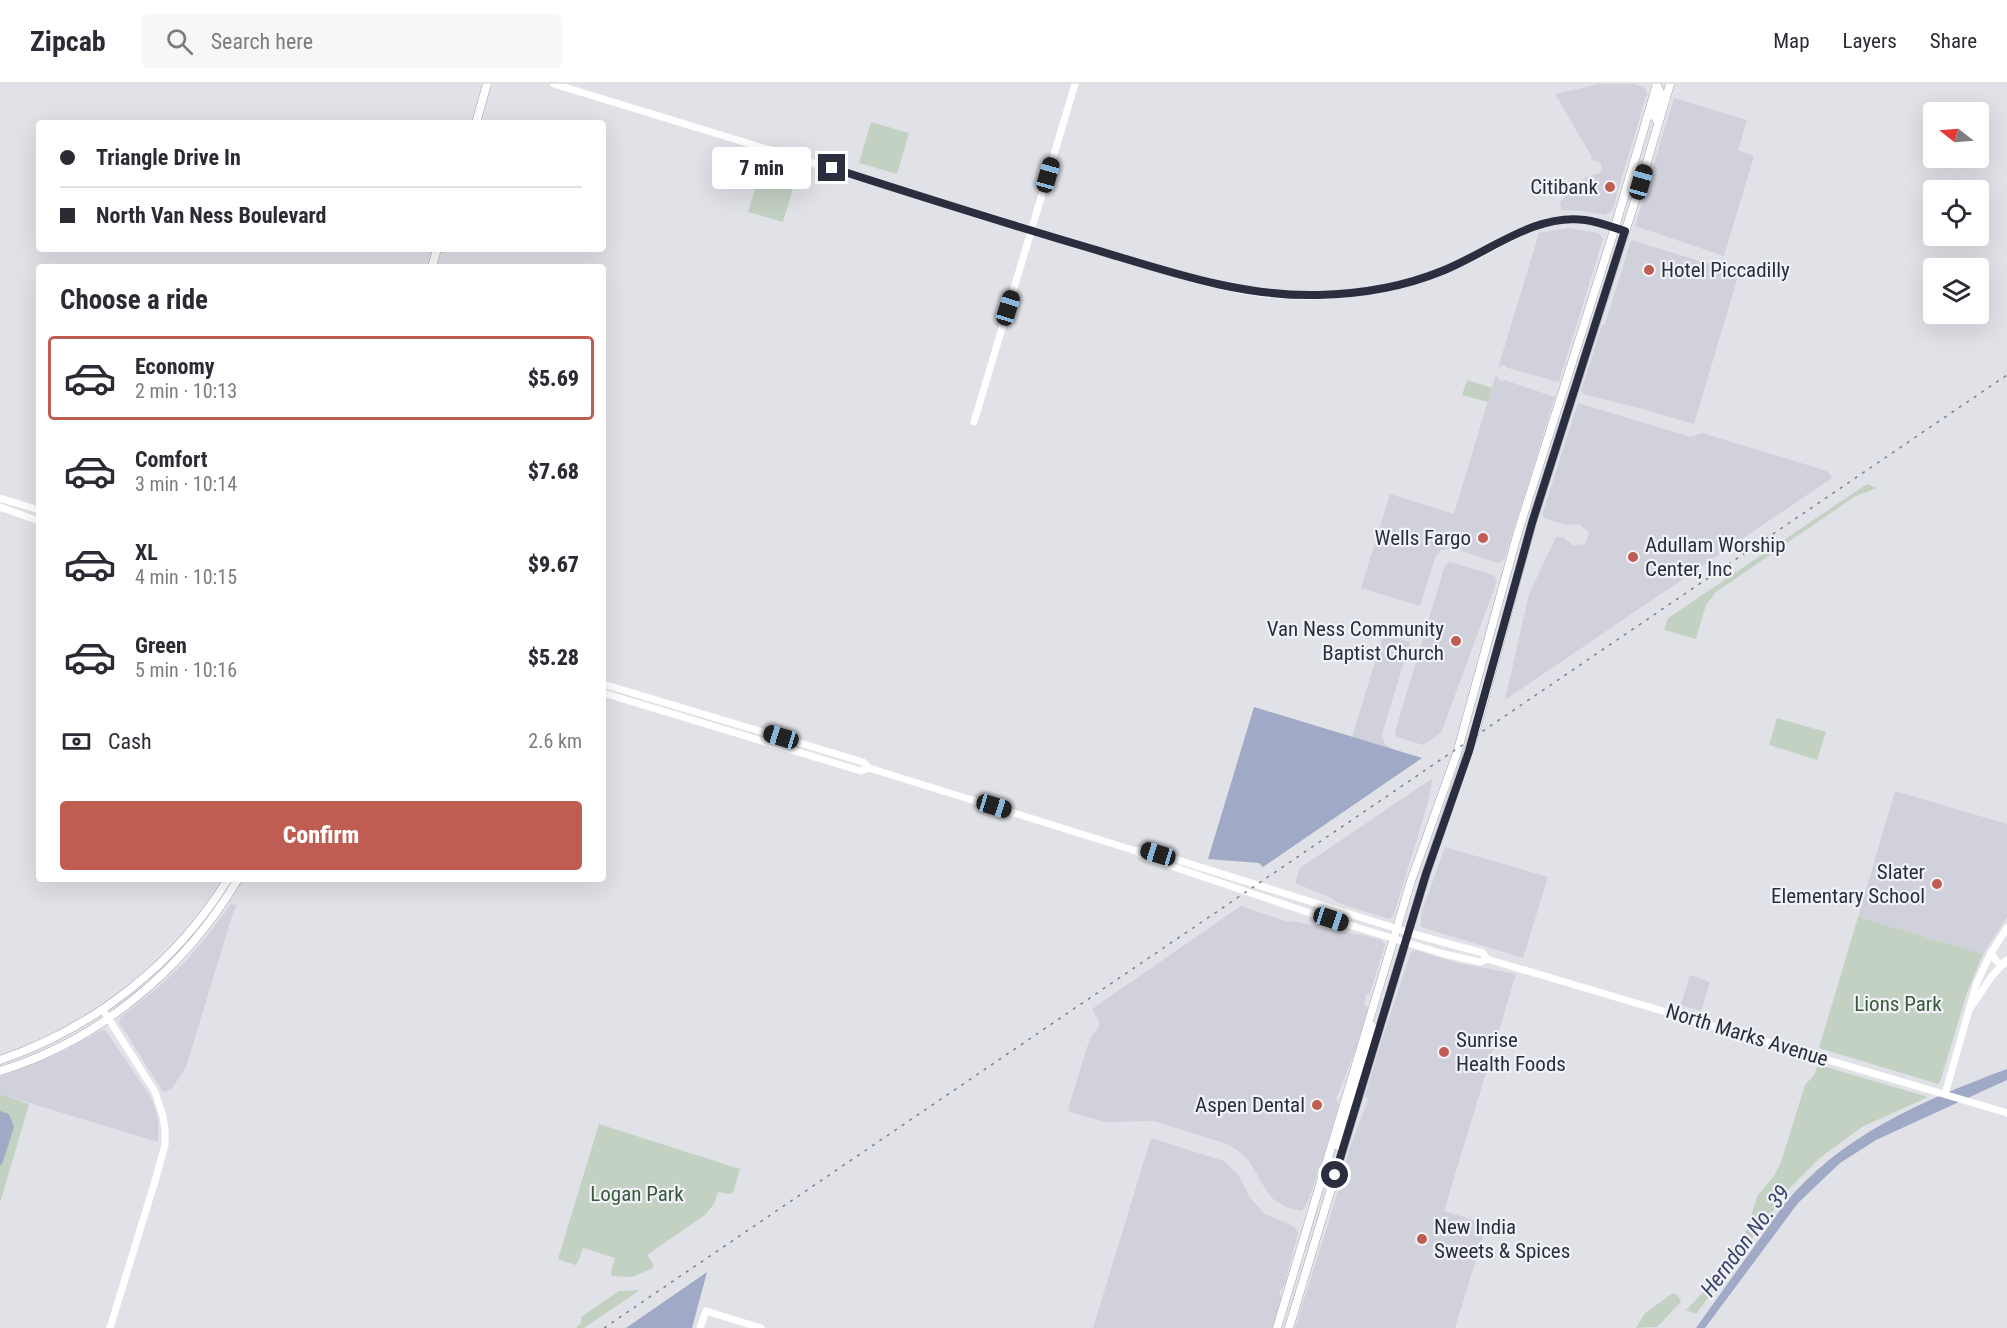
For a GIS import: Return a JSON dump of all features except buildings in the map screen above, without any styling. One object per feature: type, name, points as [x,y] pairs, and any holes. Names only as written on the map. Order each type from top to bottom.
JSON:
[{"type":"main road","points":[[477,120],[488,84]]},
{"type":"main road","points":[[554,84],[1032,230],[1222,286],[1261,293],[1311,296],[1360,292],[1417,280],[1456,265],[1528,228],[1543,223],[1577,220],[1620,230]]},
{"type":"main road","points":[[974,422],[1075,84]]},
{"type":"main road","points":[[1277,1328],[1416,866],[1457,753],[1538,467],[1584,323],[1658,122],[1663,86]]},
{"type":"main road","points":[[1289,1328],[1408,932],[1472,743],[1532,523],[1663,86]]},
{"type":"main road","points":[[1572,395],[1569,388],[1581,350],[1584,323]]},
{"type":"main road","points":[[1551,462],[1554,437],[1566,399],[1566,395],[1562,392]]},
{"type":"main road","points":[[1532,523],[1529,515],[1541,476],[1538,467]]},
{"type":"main road","points":[[0,498],[36,509]]},
{"type":"main road","points":[[0,507],[36,519]]},
{"type":"main road","name":"North Marks Avenue","points":[[606,685],[864,762],[869,768],[1136,851],[1144,857],[1394,939],[1471,961],[1480,962],[1487,959],[2007,1113]]},
{"type":"main road","name":"North Marks Avenue","points":[[606,694],[861,771],[869,768]]},
{"type":"main road","name":"North Marks Avenue","points":[[1136,851],[1146,850],[1408,932],[1483,953],[1487,959]]},
{"type":"main road","points":[[0,1060],[46,1042],[102,1010],[144,978],[199,920],[226,882]]},
{"type":"main road","points":[[0,1071],[42,1055],[108,1019],[142,993],[182,956],[211,921],[236,882]]},
{"type":"main road","points":[[1272,900],[1293,902],[1322,910],[1330,908]]},
{"type":"main road","points":[[1945,1094],[1971,1007],[1971,998],[1991,953],[2007,928]]},
{"type":"main road","points":[[1991,953],[1997,962],[2005,962]]},
{"type":"main road","points":[[1971,1007],[2005,962]]},
{"type":"main road","points":[[1357,1102],[1353,1095],[1370,1036],[1374,1004]]},
{"type":"main road","points":[[102,1010],[155,1092],[165,1130],[165,1145],[110,1328]]},
{"type":"main road","points":[[1341,1156],[1338,1148],[1350,1105],[1347,1096]]},
{"type":"main road","points":[[1282,1328],[1287,1315],[1288,1293]]},
{"type":"main road","points":[[700,1328],[706,1311],[761,1328]]},
{"type":"shaded area","points":[[1600,84],[1633,84],[1644,87],[1647,93],[1612,211],[1605,215],[1561,210],[1560,203],[1564,197],[1586,177],[1600,173],[1602,168],[1600,162],[1591,160],[1592,157],[1555,94]]},
{"type":"shaded area","points":[[1674,98],[1747,120],[1738,150],[1754,156],[1724,256],[1635,226]]},
{"type":"shaded area","points":[[1569,228],[1599,233],[1603,239],[1559,382],[1504,365],[1498,368],[1539,233]]},
{"type":"shaded area","points":[[1631,240],[1739,273],[1694,424],[1583,394],[1581,391],[1602,325],[1605,325]]},
{"type":"shaded area","points":[[1496,374],[1500,381],[1504,380],[1555,397],[1504,560],[1498,563],[1452,548],[1441,550],[1435,558],[1420,606],[1361,588],[1390,494],[1454,514]]},
{"type":"shaded area","points":[[1578,403],[1691,437],[1702,433],[1827,471],[1832,478],[1505,700],[1529,594],[1556,537],[1563,537],[1573,545],[1585,544],[1589,532],[1579,524],[1566,525],[1544,518],[1542,515]]},
{"type":"shaded area","points":[[1450,562],[1494,575],[1497,581],[1441,733],[1423,745],[1397,737],[1395,732],[1445,565]]},
{"type":"shaded area","points":[[1388,636],[1410,642],[1382,734],[1385,744],[1392,749],[1352,737],[1382,639]]},
{"type":"shaded area","points":[[1433,778],[1427,806],[1393,917],[1389,919],[1338,903],[1295,883],[1300,868]]},
{"type":"shaded area","name":"Slater Elementary School","points":[[1895,791],[2007,824],[2007,917],[1983,954],[1858,917]]},
{"type":"shaded area","points":[[1445,847],[1548,877],[1523,958],[1421,927],[1421,914]]},
{"type":"shaded area","points":[[231,904],[237,906],[186,1067],[173,1087],[163,1092],[119,1022],[120,1018],[184,963]]},
{"type":"shaded area","points":[[1241,906],[1288,922],[1293,921],[1382,940],[1385,945],[1370,993],[1366,995],[1364,1004],[1368,1008],[1355,1051],[1336,1099],[1339,1104],[1321,1165],[1305,1208],[1300,1211],[1286,1207],[1273,1199],[1249,1161],[1227,1144],[1154,1121],[1105,1122],[1070,1112],[1068,1109],[1090,1038],[1099,1027],[1099,1021],[1092,1009]]},
{"type":"shaded area","points":[[1415,950],[1458,963],[1516,974],[1444,1211],[1487,1224],[1455,1328],[1295,1328],[1349,1150],[1368,1100],[1365,1096],[1385,1030],[1411,952]]},
{"type":"shaded area","points":[[1690,975],[1710,982],[1701,1011],[1681,1005]]},
{"type":"shaded area","points":[[102,1030],[106,1031],[152,1099],[158,1120],[158,1142],[0,1094],[0,1077],[58,1054]]},
{"type":"shaded area","points":[[1151,1138],[1224,1161],[1237,1173],[1251,1199],[1265,1214],[1295,1227],[1298,1233],[1285,1284],[1279,1293],[1282,1298],[1272,1328],[1093,1328]]},
{"type":"green space","points":[[871,122],[909,133],[897,174],[859,163]]},
{"type":"green space","points":[[764,160],[798,171],[783,222],[748,212]]},
{"type":"green space","points":[[1467,380],[1492,388],[1488,402],[1462,395]]},
{"type":"green space","points":[[1867,484],[1877,488],[1854,497],[1716,592],[1706,605],[1696,639],[1664,630],[1668,618]]},
{"type":"green space","points":[[1777,718],[1826,732],[1817,760],[1769,745]]},
{"type":"green space","name":"Lions Park","points":[[1858,917],[1983,954],[1967,993],[1938,1084],[1819,1048]]},
{"type":"green space","points":[[1820,1065],[1928,1097],[1862,1127],[1821,1157],[1790,1188],[1696,1314],[1686,1310],[1726,1268],[1739,1250],[1758,1195],[1774,1176],[1781,1162],[1805,1085]]},
{"type":"green space","points":[[0,1094],[29,1104],[0,1203]]},
{"type":"green space","name":"Logan Park","points":[[599,1124],[740,1169],[733,1193],[718,1192],[714,1204],[705,1215],[647,1255],[653,1268],[632,1277],[612,1276],[615,1258],[583,1248],[575,1265],[558,1259]]},
{"type":"green space","points":[[640,1290],[584,1328],[576,1328],[581,1323],[581,1317],[619,1291]]},
{"type":"green space","points":[[1673,1293],[1681,1302],[1657,1327],[1636,1328],[1645,1313]]},
{"type":"water","points":[[1254,707],[1422,758],[1263,867],[1259,863],[1208,859]]},
{"type":"water","points":[[2007,1069],[2007,1080],[1876,1140],[1840,1163],[1798,1203],[1705,1328],[1696,1328],[1783,1206],[1830,1159],[1885,1122],[1915,1107]]},
{"type":"water","points":[[0,1111],[9,1114],[14,1127],[0,1165]]},
{"type":"water","points":[[707,1272],[692,1328],[626,1328]]},
{"type":"railway","points":[[604,1328],[2007,375]]},
{"type":"place","name":"Citibank","points":[[1610,187]]},
{"type":"place","name":"Hotel Piccadilly","points":[[1649,270]]},
{"type":"place","name":"Wells Fargo","points":[[1483,538]]},
{"type":"place","name":"Adullam Worship Center, Inc","points":[[1633,557]]},
{"type":"place","name":"Van Ness Community Baptist Church","points":[[1456,641]]},
{"type":"place","name":"Slater Elementary School","points":[[1937,884]]},
{"type":"place","name":"Sunrise Health Foods","points":[[1444,1052]]},
{"type":"place","name":"Aspen Dental","points":[[1317,1105]]},
{"type":"place","name":"New India Sweets & Spices","points":[[1422,1239]]},
{"type":"route","points":[[832,168],[1158,268],[1239,290],[1270,294],[1304,296],[1347,294],[1417,280],[1456,265],[1528,228],[1543,223],[1585,220],[1625,231],[1532,523],[1469,751],[1426,874],[1335,1175]]},
{"type":"water label","name":"Herndon No. 39","points":[[1745,1241]]}]
